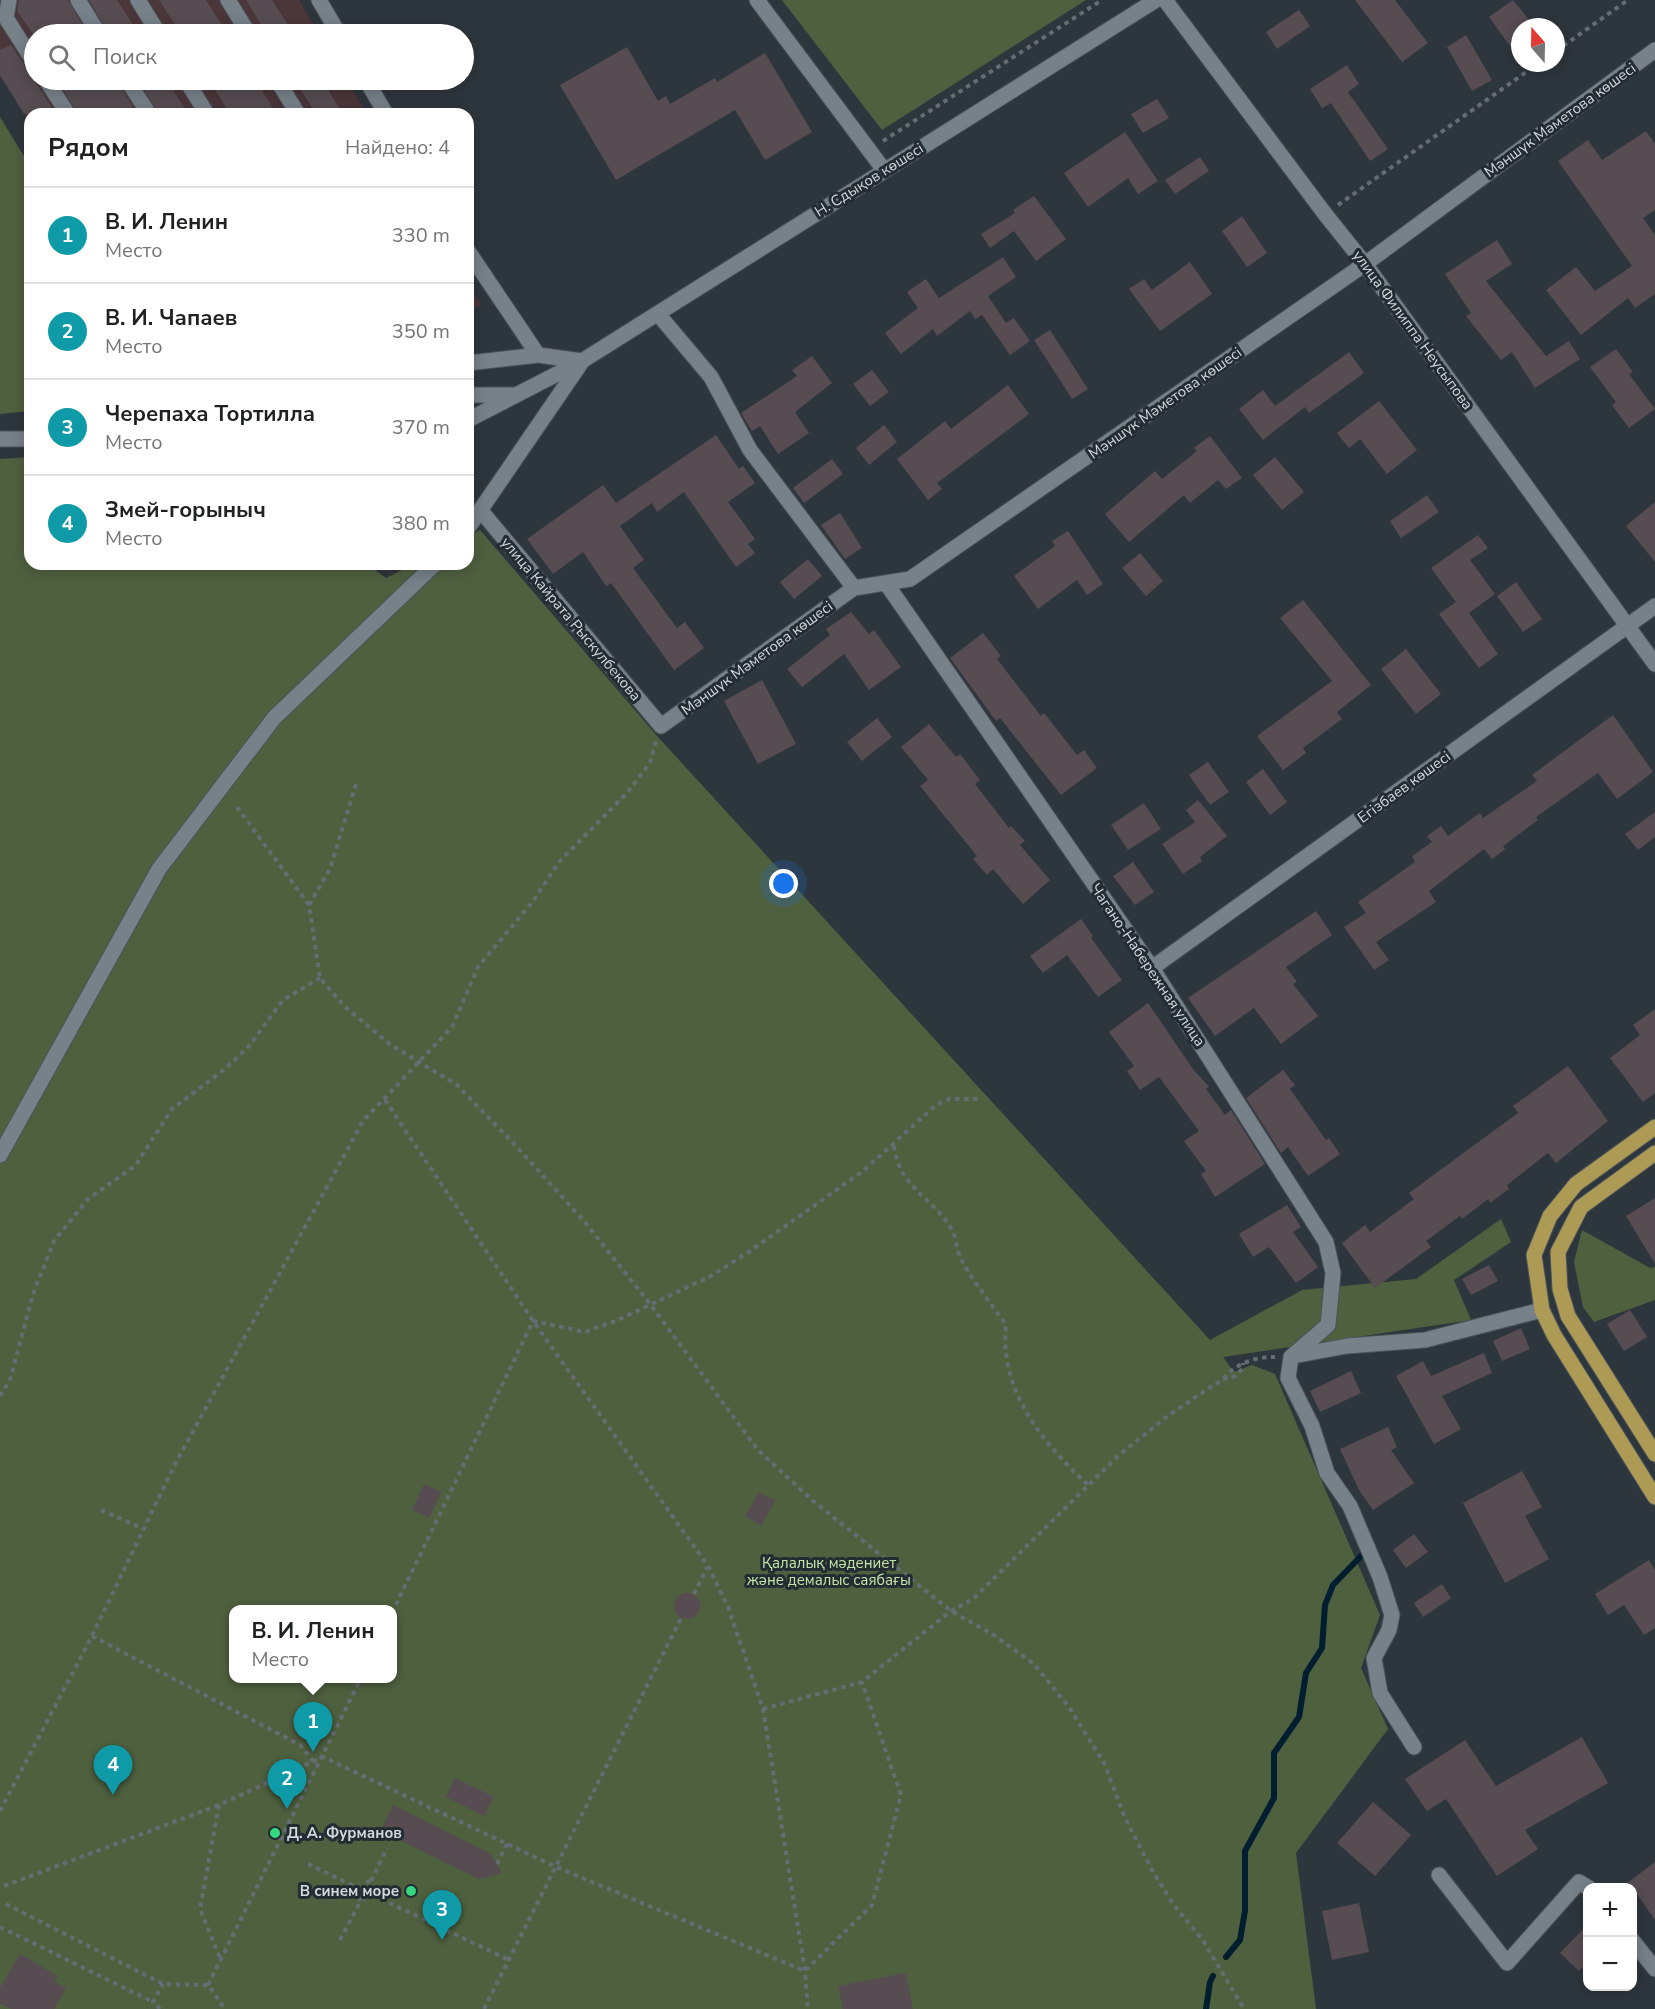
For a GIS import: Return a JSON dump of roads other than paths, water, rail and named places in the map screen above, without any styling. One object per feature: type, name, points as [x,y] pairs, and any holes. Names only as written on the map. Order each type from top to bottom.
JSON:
[{"type":"main road","points":[[1655,1127],[1576,1184],[1550,1216],[1534,1255],[1542,1311],[1554,1335],[1655,1497]]},
{"type":"main road","points":[[1655,1153],[1581,1207],[1558,1252],[1560,1289],[1565,1307],[1655,1454]]},
{"type":"street","points":[[9,0],[6,18],[24,46]]},
{"type":"street","points":[[78,0],[93,24]]},
{"type":"street","points":[[138,0],[153,24]]},
{"type":"street","points":[[228,0],[243,24]]},
{"type":"street","points":[[319,0],[333,24]]},
{"type":"street","points":[[757,0],[884,170]]},
{"type":"street","name":"Н. Сдықов көшесі","points":[[474,417],[582,361],[1156,0]]},
{"type":"street","name":"улица Филиппа Неусыпова","points":[[1165,0],[1365,264],[1655,664]]},
{"type":"street","name":"Мәншүк Мәметова көшесі","points":[[661,726],[854,588],[910,579],[1365,264],[1655,50]]},
{"type":"street","points":[[52,90],[64,108]]},
{"type":"street","points":[[133,90],[145,108]]},
{"type":"street","points":[[192,90],[203,108]]},
{"type":"street","points":[[283,90],[294,108]]},
{"type":"street","points":[[372,90],[383,108]]},
{"type":"street","points":[[474,272],[538,355]]},
{"type":"street","points":[[658,314],[711,377],[750,450],[854,588]]},
{"type":"street","points":[[474,362],[538,355],[582,361],[474,520]]},
{"type":"street","points":[[474,394],[515,395]]},
{"type":"street","points":[[0,439],[24,439]]},
{"type":"street","name":"улица Кайрата Рыскулбекова","points":[[481,511],[661,726]]},
{"type":"street","points":[[0,1155],[159,869],[274,718],[429,570]]},
{"type":"street","name":"Чагано-Набережная улица","points":[[886,583],[1152,968],[1326,1242],[1334,1273],[1328,1325],[1291,1357]]},
{"type":"street","name":"Егізбаев көшесі","points":[[1152,968],[1655,606]]},
{"type":"street","points":[[1414,1747],[1380,1693],[1374,1658],[1389,1630],[1392,1615],[1380,1577],[1350,1506],[1327,1473],[1312,1426],[1288,1378],[1291,1357],[1347,1346],[1425,1340],[1542,1311]]},
{"type":"street","points":[[1439,1875],[1507,1963],[1579,1882],[1583,1884]]},
{"type":"street","points":[[1637,1946],[1655,1969]]},
{"type":"waterway","points":[[1226,1957],[1240,1940],[1245,1911],[1245,1851],[1274,1798],[1274,1753],[1299,1717],[1306,1673],[1322,1648],[1325,1605],[1333,1585],[1362,1555]]},
{"type":"waterway","points":[[1206,2009],[1213,1976]]},
{"type":"place","name":"В. И. Ленин","points":[[313,1752]]},
{"type":"place","name":"Змей-горыныч","points":[[113,1795]]},
{"type":"place","name":"В. И. Чапаев","points":[[287,1809]]},
{"type":"place","name":"Д. А. Фурманов","points":[[275,1833]]},
{"type":"place","name":"В синем море","points":[[411,1891]]},
{"type":"place","name":"Черепаха Тортилла","points":[[442,1940]]},
{"type":"park label","name":"Қалалық мәдениет және демалыс саябағы","points":[[829,1572]]}]
